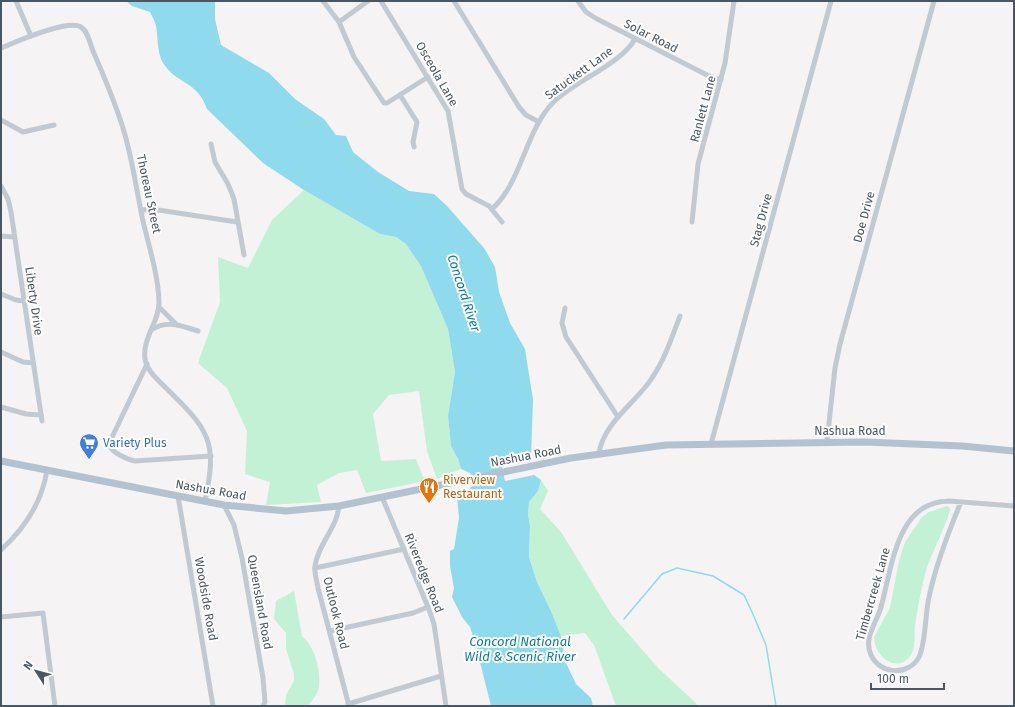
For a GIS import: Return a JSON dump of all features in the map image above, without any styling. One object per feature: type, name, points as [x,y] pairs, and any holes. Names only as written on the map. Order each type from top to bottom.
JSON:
[{"type":"main road","name":"Nashua Road","points":[[1,461],[224,505],[286,511],[339,506],[599,453],[666,445],[827,442],[936,444],[1014,451]]},
{"type":"street","points":[[1,48],[32,36],[16,1]]},
{"type":"street","points":[[323,1],[339,22],[357,62],[384,103],[387,103],[428,77]]},
{"type":"street","points":[[339,22],[368,1]]},
{"type":"street","name":"Osceola Lane","points":[[381,1],[448,111],[461,186],[466,194],[492,209]]},
{"type":"street","points":[[454,1],[519,107],[526,115],[539,122]]},
{"type":"street","name":"Solar Road","points":[[578,1],[591,16],[706,76],[721,80]]},
{"type":"street","name":"Ranlett Lane","points":[[692,222],[698,164],[728,50],[734,1]]},
{"type":"street","name":"Stag Drive","points":[[711,444],[831,1]]},
{"type":"street","name":"Doe Drive","points":[[827,442],[834,373],[840,344],[934,1]]},
{"type":"street","name":"Thoreau Street","points":[[32,36],[66,26],[81,27],[86,31],[125,135],[151,252],[159,307],[145,348],[147,364]]},
{"type":"street","name":"Satuckett Lane","points":[[492,209],[504,194],[539,122],[553,103],[627,50],[635,39]]},
{"type":"street","points":[[400,95],[417,122],[413,142],[414,147]]},
{"type":"street","points":[[1,120],[23,132],[54,125]]},
{"type":"street","points":[[211,144],[215,162],[231,191],[244,255]]},
{"type":"street","name":"Liberty Drive","points":[[1,186],[10,205],[42,418],[1,407]]},
{"type":"street","points":[[141,210],[152,209],[237,222]]},
{"type":"street","points":[[492,209],[502,222]]},
{"type":"street","points":[[1,236],[14,237]]},
{"type":"street","points":[[1,294],[16,300],[24,300]]},
{"type":"street","points":[[159,307],[175,323],[198,331]]},
{"type":"street","points":[[565,308],[562,323],[566,337],[618,417]]},
{"type":"street","points":[[599,453],[602,443],[618,417],[642,392],[656,372],[680,316]]},
{"type":"street","points":[[152,330],[161,325],[175,323]]},
{"type":"street","points":[[1,352],[23,362],[33,363]]},
{"type":"street","points":[[147,364],[114,433],[110,444],[111,447],[128,459],[135,461],[211,456]]},
{"type":"street","points":[[147,364],[155,377],[204,430],[208,440],[211,456],[210,477],[205,501]]},
{"type":"street","points":[[1,550],[20,530],[34,512],[44,487],[47,470]]},
{"type":"street","name":"Woodside Road","points":[[178,496],[213,706]]},
{"type":"street","name":"Riveredge Road","points":[[382,497],[434,624],[446,706]]},
{"type":"street","name":"Timbercreek Lane","points":[[961,502],[938,559],[926,608],[920,655],[915,662],[903,670],[894,671],[885,669],[877,664],[871,657],[868,648],[868,639],[881,608],[894,555],[902,534],[914,515],[922,507],[937,502],[961,502],[1014,506]]},
{"type":"street","name":"Queensland Road","points":[[224,505],[234,525],[242,558],[263,678],[265,702],[263,706]]},
{"type":"street","name":"Outlook Road","points":[[339,506],[337,516],[319,552],[315,568],[318,588],[348,705]]},
{"type":"street","points":[[315,568],[404,549]]},
{"type":"street","points":[[330,631],[413,613],[428,607]]},
{"type":"street","points":[[1,617],[43,613],[55,706]]},
{"type":"street","points":[[348,705],[441,676]]},
{"type":"green space","points":[[304,190],[380,234],[396,237],[406,244],[421,266],[448,329],[455,372],[448,416],[451,446],[458,459],[461,469],[437,479],[427,451],[419,391],[389,395],[373,414],[381,461],[416,459],[425,481],[366,493],[357,470],[339,473],[317,485],[321,502],[266,505],[270,482],[245,474],[247,431],[227,388],[198,363],[220,302],[218,257],[248,268],[272,220]]},
{"type":"green space","points":[[541,480],[548,491],[540,509],[561,532],[612,615],[658,668],[699,706],[616,706],[594,645],[585,633],[561,636],[537,582],[529,557],[529,502],[538,491]]},
{"type":"green space","points":[[947,506],[950,508],[949,512],[926,571],[918,605],[913,652],[905,661],[893,663],[887,661],[878,651],[874,637],[890,608],[899,561],[905,542],[922,517],[929,512]]},
{"type":"green space","points":[[294,591],[302,636],[314,652],[319,673],[318,690],[308,706],[285,706],[286,695],[294,681],[294,674],[286,649],[286,633],[274,619],[276,601]]},
{"type":"water","name":"Concord National Wild & Scenic River","points":[[126,1],[215,1],[215,19],[221,45],[269,73],[295,99],[324,119],[336,135],[346,136],[353,152],[378,172],[409,191],[434,194],[447,206],[484,248],[495,267],[499,292],[510,323],[525,349],[533,400],[531,456],[501,464],[505,481],[534,475],[541,480],[538,491],[529,502],[529,557],[537,582],[561,636],[565,661],[576,684],[591,698],[593,706],[491,706],[470,627],[462,617],[452,597],[454,588],[450,566],[450,551],[454,549],[459,518],[457,496],[469,490],[474,483],[470,473],[461,469],[458,459],[451,446],[448,416],[455,372],[448,329],[421,266],[406,244],[396,237],[380,234],[304,190],[263,163],[207,109],[198,93],[168,70],[161,59],[156,26],[150,12],[132,6]]},
{"type":"waterway","points":[[624,619],[662,574],[677,568],[713,576],[744,595],[766,645],[776,706]]},
{"type":"place","name":"Variety Plus","points":[[89,460]]},
{"type":"place","name":"Riverview Restaurant","points":[[429,504]]},
{"type":"water label","name":"Concord River","points":[[464,293]]}]
